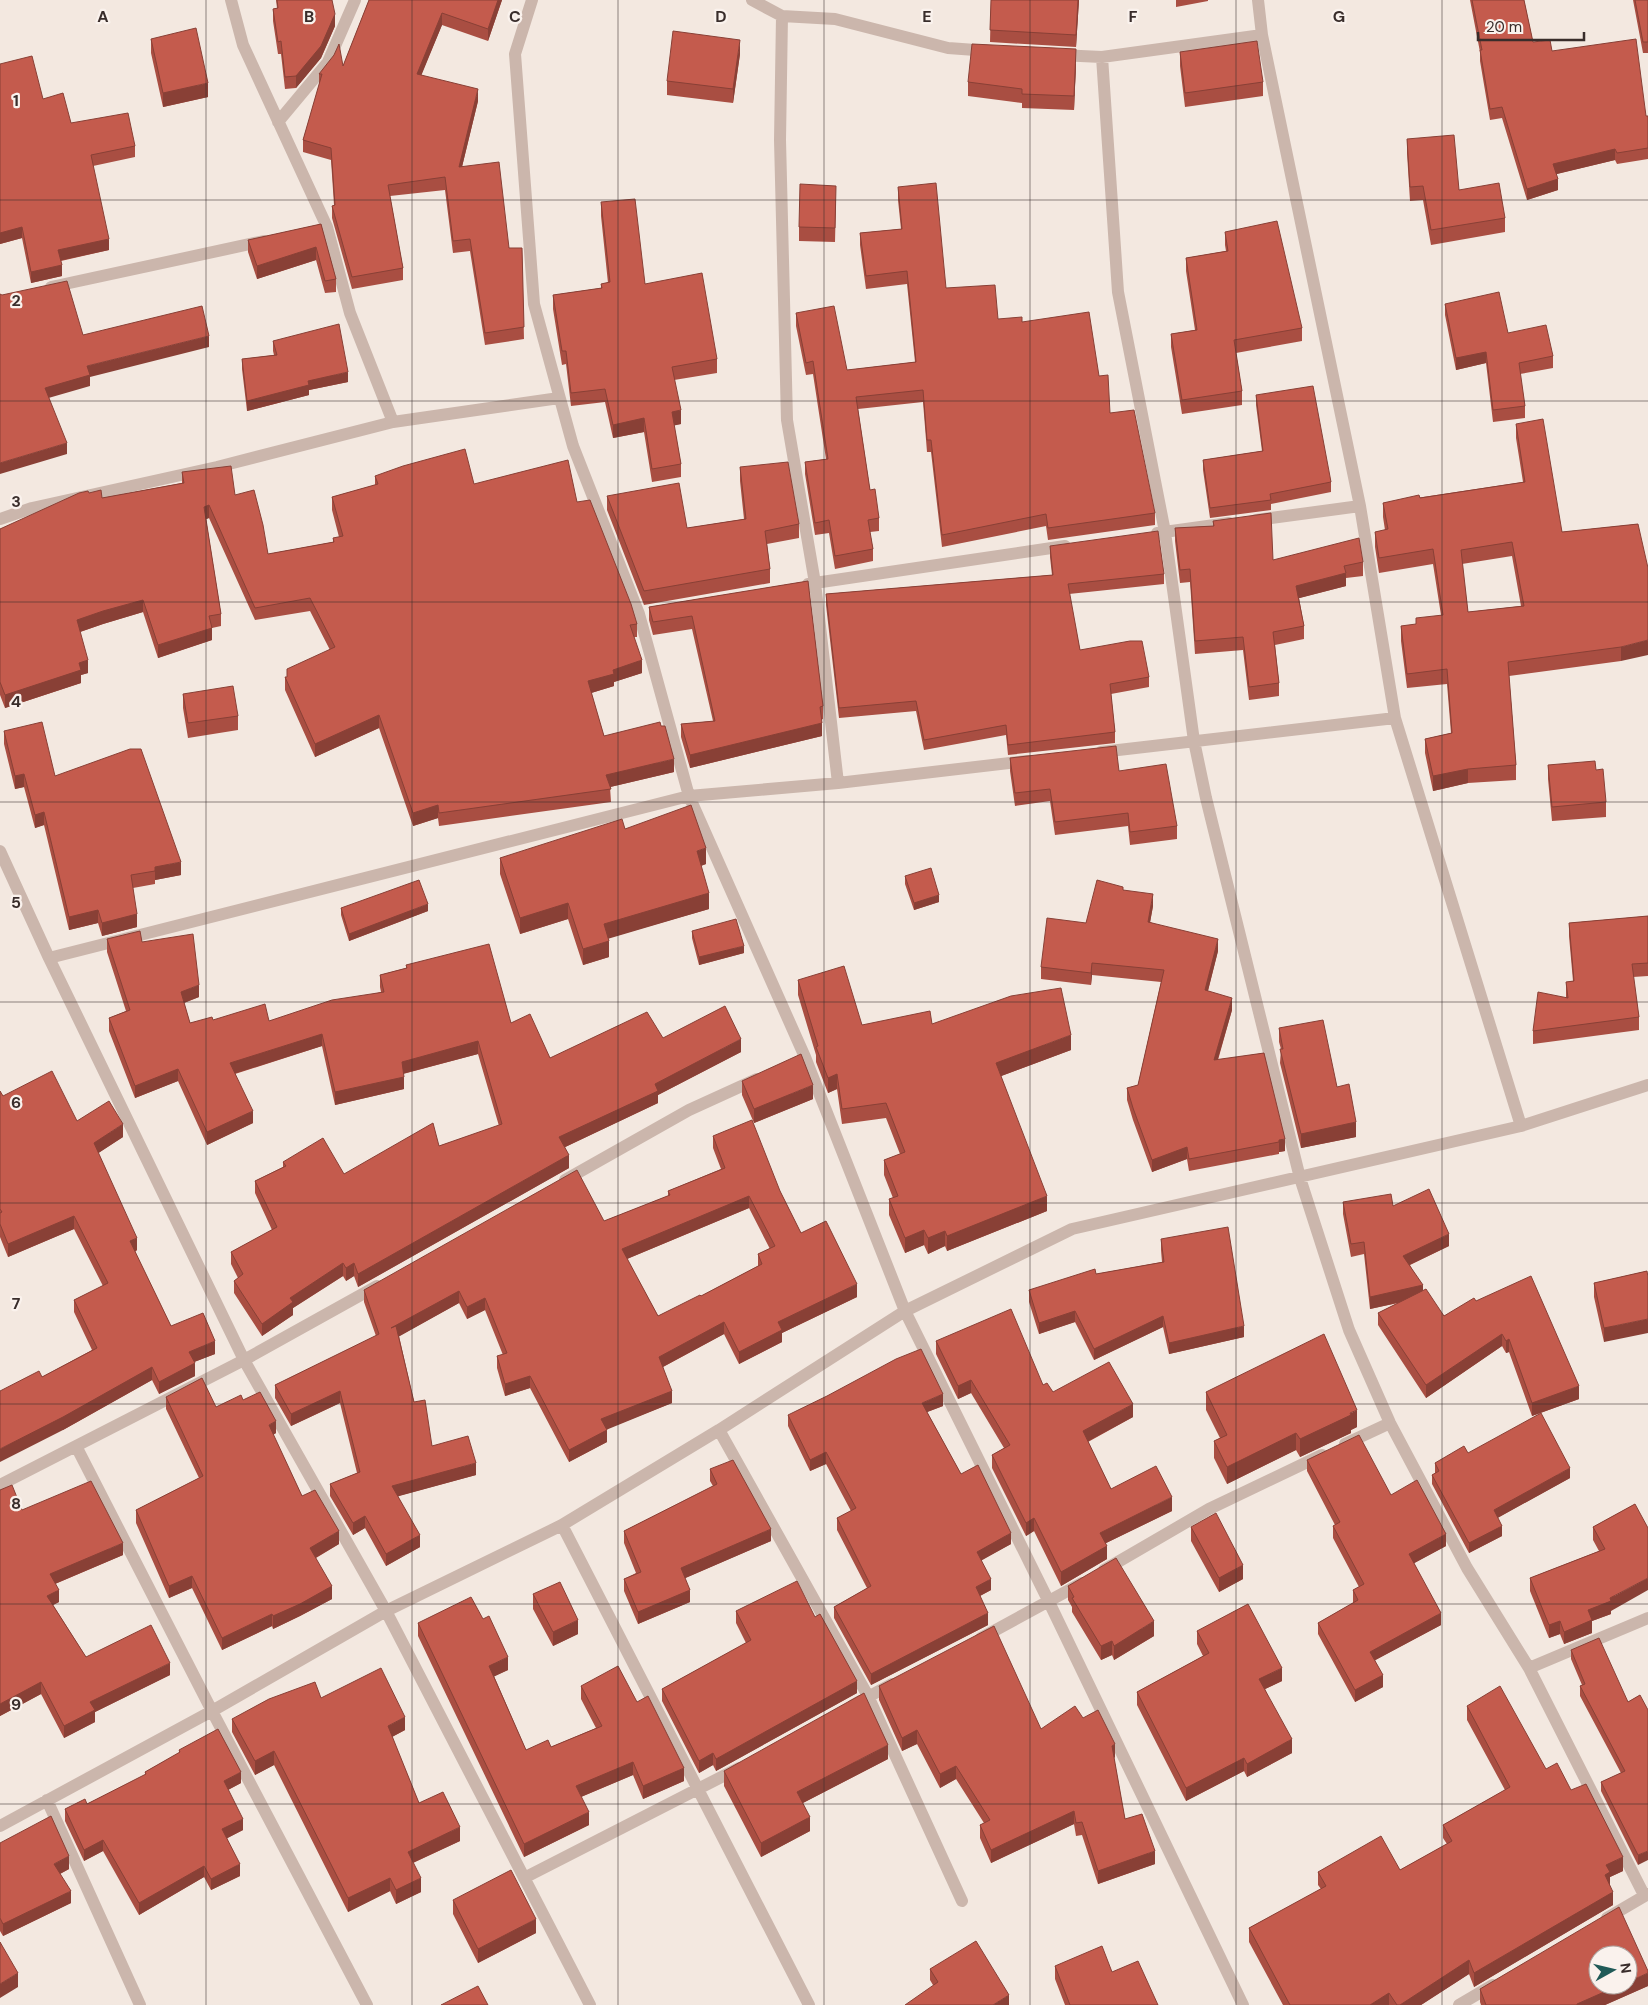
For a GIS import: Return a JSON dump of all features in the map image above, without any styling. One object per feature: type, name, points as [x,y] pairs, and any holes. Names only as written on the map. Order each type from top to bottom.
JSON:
[{"type":"street","points":[[231,0],[243,45],[278,122],[322,228],[350,313],[393,422]]},
{"type":"street","points":[[278,122],[328,62],[355,0]]},
{"type":"street","points":[[532,0],[515,54],[534,304],[573,446],[644,613],[689,796],[905,1311],[1049,1602],[1243,2005]]},
{"type":"street","points":[[752,0],[782,16],[835,19],[948,48],[1006,52]]},
{"type":"street","points":[[1258,0],[1262,35],[1360,506],[1395,718],[1521,1126]]},
{"type":"street","points":[[782,16],[780,140],[787,420],[815,583],[838,783]]},
{"type":"street","points":[[1044,54],[1102,57],[1262,35]]},
{"type":"street","points":[[1102,57],[1118,292],[1164,532],[1194,741],[1206,798],[1300,1178],[1349,1330],[1390,1423],[1467,1568],[1529,1668],[1646,1895],[1594,1925]]},
{"type":"street","points":[[36,290],[278,238]]},
{"type":"street","points":[[0,519],[32,508],[217,466],[393,422],[559,398]]},
{"type":"street","points":[[1145,534],[1360,506]]},
{"type":"street","points":[[796,586],[1077,544]]},
{"type":"street","points":[[1085,754],[1395,718]]},
{"type":"street","points":[[49,958],[689,796],[838,783],[1036,760]]},
{"type":"street","points":[[0,851],[49,958],[244,1360],[386,1611],[590,2005]]},
{"type":"street","points":[[551,1188],[689,1110],[769,1073]]},
{"type":"street","points":[[0,1826],[212,1711],[386,1611],[562,1525],[719,1430],[905,1311],[1072,1229],[1521,1126],[1648,1085]]},
{"type":"street","points":[[0,1485],[244,1360],[388,1280]]},
{"type":"street","points":[[972,1642],[1049,1602],[1209,1509],[1390,1423]]},
{"type":"street","points":[[719,1430],[868,1696],[962,1901]]},
{"type":"street","points":[[76,1446],[212,1711],[367,2005]]},
{"type":"street","points":[[562,1525],[809,2005]]},
{"type":"street","points":[[1529,1668],[1648,1618]]},
{"type":"street","points":[[843,1710],[903,1678]]},
{"type":"street","points":[[524,1878],[699,1790],[750,1762]]},
{"type":"street","points":[[47,1800],[140,2005]]},
{"type":"street","points":[[1459,2005],[1501,1980]]},
{"type":"building","points":[[277,0],[332,0],[335,14],[321,46],[296,76],[285,77],[281,41],[278,42],[273,9],[278,8]]},
{"type":"building","points":[[369,0],[498,0],[488,29],[442,13],[417,74],[478,89],[459,167],[499,162],[509,248],[522,248],[524,327],[485,333],[470,239],[453,241],[445,177],[388,185],[403,268],[352,277],[332,206],[335,205],[331,148],[303,140],[322,74],[319,74],[334,55],[339,44],[343,66]]},
{"type":"building","points":[[991,0],[1078,0],[1076,35],[990,30]]},
{"type":"building","points":[[1472,0],[1524,0],[1533,42],[1550,40],[1552,51],[1636,39],[1646,116],[1648,116],[1648,148],[1617,153],[1615,149],[1553,164],[1558,179],[1527,189],[1502,107],[1490,109],[1480,50],[1482,50]]},
{"type":"building","points":[[1635,0],[1648,0],[1648,42],[1643,42]]},
{"type":"building","points":[[196,28],[208,83],[163,93],[151,39]]},
{"type":"building","points":[[673,31],[740,40],[733,89],[667,81]]},
{"type":"building","points":[[1257,41],[1263,82],[1185,93],[1180,52]]},
{"type":"building","points":[[972,44],[1076,49],[1074,96],[1022,94],[1022,89],[968,82]]},
{"type":"building","points":[[32,56],[43,99],[63,93],[71,123],[128,113],[135,146],[91,155],[109,239],[58,250],[62,265],[31,272],[22,227],[0,233],[0,64]]},
{"type":"building","points":[[1454,135],[1459,190],[1499,183],[1505,218],[1431,230],[1423,186],[1410,187],[1407,139]]},
{"type":"building","points":[[936,183],[946,288],[995,285],[998,319],[1022,317],[1022,322],[1089,312],[1099,376],[1108,375],[1110,413],[1134,410],[1155,513],[1048,528],[1046,514],[942,535],[931,440],[927,440],[923,390],[856,397],[870,490],[875,489],[879,518],[868,520],[873,549],[835,556],[829,520],[815,523],[805,462],[828,459],[813,361],[806,363],[796,313],[834,306],[847,370],[916,362],[907,271],[866,276],[860,233],[902,229],[898,187]]},
{"type":"building","points":[[800,184],[836,186],[835,228],[799,227]]},
{"type":"building","points":[[635,199],[645,284],[702,273],[717,359],[672,367],[681,410],[672,412],[681,464],[652,469],[644,418],[613,425],[605,389],[571,393],[566,351],[562,351],[553,295],[602,288],[601,284],[610,282],[601,202]]},
{"type":"building","points":[[1277,221],[1302,328],[1234,340],[1242,391],[1182,400],[1171,334],[1197,330],[1186,258],[1228,251],[1225,232]]},
{"type":"building","points":[[321,224],[336,279],[325,281],[316,247],[257,266],[248,240]]},
{"type":"building","points":[[67,281],[83,335],[202,306],[209,336],[87,366],[90,375],[45,388],[67,443],[0,463],[0,294]]},
{"type":"building","points":[[1499,292],[1508,333],[1546,325],[1553,356],[1519,363],[1525,406],[1493,410],[1486,352],[1456,358],[1445,304]]},
{"type":"building","points":[[339,324],[348,372],[308,381],[309,385],[247,401],[242,359],[277,355],[273,341]]},
{"type":"building","points":[[1313,386],[1331,482],[1270,494],[1271,500],[1210,508],[1203,460],[1263,451],[1256,395]]},
{"type":"building","points":[[1543,419],[1562,532],[1638,524],[1648,568],[1648,640],[1621,647],[1508,662],[1516,765],[1468,769],[1433,776],[1425,739],[1452,733],[1447,669],[1407,674],[1401,626],[1416,624],[1416,618],[1443,615],[1433,549],[1379,558],[1375,532],[1388,529],[1383,503],[1419,495],[1420,498],[1525,482],[1516,424]],"holes":[[[1512,542],[1524,606],[1468,612],[1461,550]]]},
{"type":"building","points":[[465,449],[474,484],[568,460],[577,502],[590,500],[631,604],[637,624],[630,625],[642,660],[613,670],[614,674],[588,681],[604,736],[660,722],[661,726],[665,726],[674,759],[606,775],[611,789],[439,813],[438,805],[413,813],[379,715],[315,744],[285,677],[287,677],[287,669],[335,647],[310,598],[255,608],[209,505],[204,507],[221,614],[209,616],[212,628],[158,645],[143,600],[103,611],[77,620],[88,660],[79,663],[81,670],[5,695],[0,682],[0,529],[79,493],[101,490],[102,498],[184,483],[182,472],[231,466],[235,495],[254,490],[268,554],[334,542],[333,538],[343,536],[332,497],[378,484],[375,476],[403,466]]},
{"type":"building","points":[[788,462],[799,524],[765,531],[770,569],[644,591],[607,496],[679,483],[687,528],[746,519],[740,467]]},
{"type":"building","points":[[1271,513],[1273,560],[1359,538],[1363,562],[1344,566],[1346,573],[1296,586],[1304,626],[1273,632],[1279,683],[1249,687],[1243,637],[1195,641],[1190,569],[1180,570],[1175,528],[1214,526],[1213,521]]},
{"type":"building","points":[[1158,531],[1164,574],[1068,584],[1080,650],[1130,641],[1142,641],[1149,677],[1110,684],[1115,732],[1008,745],[1006,725],[924,740],[916,701],[839,708],[826,594],[1053,575],[1050,546]]},
{"type":"building","points":[[808,581],[823,706],[820,707],[822,723],[690,755],[681,724],[715,721],[692,616],[653,622],[649,607]]},
{"type":"building","points":[[233,686],[238,716],[188,723],[183,694]]},
{"type":"building","points":[[42,722],[55,776],[130,749],[141,749],[181,862],[155,867],[155,871],[131,875],[137,914],[102,923],[98,910],[69,917],[44,812],[35,815],[24,774],[15,776],[4,731]]},
{"type":"building","points":[[1116,746],[1119,771],[1166,764],[1177,826],[1130,832],[1128,813],[1055,822],[1050,789],[1015,793],[1010,758]]},
{"type":"building","points":[[1595,761],[1596,770],[1603,769],[1606,802],[1552,807],[1548,765]]},
{"type":"building","points":[[691,805],[706,848],[697,851],[709,893],[604,924],[609,941],[583,949],[568,903],[520,918],[500,858],[622,819],[625,829]]},
{"type":"building","points":[[931,868],[939,895],[914,903],[905,876]]},
{"type":"building","points":[[419,880],[428,904],[349,934],[341,908]]},
{"type":"building","points":[[1097,880],[1123,887],[1123,890],[1153,894],[1148,922],[1218,939],[1205,990],[1232,998],[1214,1060],[1264,1053],[1285,1139],[1279,1140],[1279,1142],[1189,1159],[1187,1147],[1152,1160],[1127,1088],[1138,1085],[1164,970],[1092,963],[1091,973],[1041,967],[1047,918],[1086,923]]},
{"type":"building","points":[[1648,916],[1648,963],[1632,964],[1639,1017],[1533,1031],[1538,992],[1568,998],[1566,982],[1574,981],[1569,923]]},
{"type":"building","points":[[736,919],[744,946],[699,957],[692,931]]},
{"type":"building","points":[[140,931],[142,942],[193,934],[199,985],[181,992],[190,1023],[212,1017],[213,1020],[265,1004],[269,1021],[332,1000],[384,992],[380,975],[407,968],[406,965],[489,944],[511,1023],[530,1014],[550,1058],[647,1012],[663,1038],[725,1006],[741,1039],[655,1084],[658,1091],[559,1137],[569,1155],[358,1274],[354,1263],[346,1268],[343,1263],[290,1298],[293,1302],[262,1324],[234,1281],[243,1274],[231,1252],[277,1227],[255,1181],[286,1166],[283,1162],[323,1138],[344,1174],[433,1123],[439,1146],[502,1124],[478,1041],[402,1062],[404,1077],[335,1092],[322,1034],[230,1063],[253,1111],[207,1132],[178,1069],[135,1086],[109,1018],[130,1010],[107,939]]},
{"type":"building","points":[[844,966],[862,1025],[930,1011],[932,1024],[1011,996],[1061,988],[1071,1035],[996,1063],[1047,1196],[947,1236],[945,1231],[928,1238],[924,1230],[905,1238],[889,1199],[898,1196],[884,1160],[905,1152],[886,1103],[842,1109],[837,1074],[828,1078],[816,1047],[818,1046],[798,980]]},
{"type":"building","points":[[1323,1020],[1337,1087],[1349,1084],[1356,1122],[1301,1134],[1280,1049],[1283,1049],[1279,1028]]},
{"type":"building","points":[[801,1054],[813,1085],[754,1109],[742,1081]]},
{"type":"building","points":[[52,1071],[77,1121],[109,1101],[123,1124],[94,1143],[137,1238],[130,1241],[171,1326],[203,1313],[215,1341],[189,1352],[195,1363],[159,1382],[152,1367],[63,1417],[0,1449],[0,1391],[39,1371],[42,1377],[97,1348],[74,1300],[108,1283],[74,1216],[8,1244],[0,1224],[0,1213],[2,1212],[0,1209],[0,1091],[3,1096]]},
{"type":"building","points":[[752,1120],[780,1191],[801,1233],[826,1221],[857,1284],[778,1322],[782,1330],[739,1352],[724,1322],[659,1357],[672,1391],[601,1419],[607,1430],[569,1450],[530,1376],[505,1384],[497,1356],[507,1353],[485,1298],[467,1307],[459,1291],[391,1328],[396,1326],[414,1402],[425,1400],[432,1446],[468,1436],[476,1463],[392,1486],[420,1535],[386,1554],[365,1516],[353,1523],[330,1484],[360,1472],[340,1391],[291,1414],[275,1385],[379,1334],[364,1290],[577,1170],[604,1221],[670,1195],[668,1191],[725,1168],[713,1136]],"holes":[[[749,1196],[775,1246],[758,1254],[762,1264],[658,1316],[622,1249]]]},
{"type":"building","points":[[1429,1189],[1449,1234],[1403,1256],[1423,1285],[1370,1297],[1364,1242],[1351,1244],[1343,1202],[1391,1194],[1393,1206]]},
{"type":"building","points":[[1228,1227],[1244,1326],[1169,1343],[1163,1316],[1094,1349],[1075,1311],[1039,1323],[1029,1290],[1095,1269],[1096,1274],[1164,1262],[1161,1239]]},
{"type":"building","points":[[1647,1271],[1648,1319],[1604,1328],[1594,1283]]},
{"type":"building","points":[[1531,1276],[1579,1386],[1532,1403],[1509,1339],[1506,1341],[1502,1334],[1426,1385],[1378,1313],[1426,1289],[1444,1316],[1474,1298],[1476,1301]]},
{"type":"building","points":[[1011,1309],[1043,1385],[1047,1383],[1053,1392],[1109,1362],[1133,1404],[1083,1431],[1111,1489],[1156,1466],[1172,1497],[1100,1533],[1107,1546],[1061,1572],[1034,1518],[1026,1523],[992,1455],[1010,1445],[971,1380],[958,1386],[936,1341]]},
{"type":"building","points":[[1324,1334],[1357,1410],[1350,1413],[1351,1415],[1300,1439],[1296,1433],[1227,1467],[1214,1441],[1227,1435],[1206,1392]]},
{"type":"building","points":[[921,1349],[943,1394],[922,1403],[961,1474],[978,1465],[1011,1533],[977,1552],[991,1579],[976,1587],[988,1613],[871,1674],[834,1607],[871,1586],[837,1518],[856,1508],[826,1452],[810,1460],[788,1415],[896,1359]]},
{"type":"building","points":[[202,1378],[216,1407],[241,1395],[243,1400],[260,1392],[276,1421],[269,1425],[302,1496],[315,1490],[339,1531],[310,1548],[332,1586],[300,1604],[273,1616],[272,1614],[222,1638],[192,1576],[169,1586],[136,1510],[203,1476],[166,1397]]},
{"type":"building","points":[[1541,1413],[1570,1468],[1494,1510],[1502,1526],[1469,1543],[1432,1475],[1439,1471],[1435,1463],[1464,1446],[1468,1453]]},
{"type":"building","points":[[1359,1435],[1391,1495],[1417,1480],[1446,1534],[1409,1554],[1441,1613],[1370,1652],[1383,1675],[1355,1690],[1318,1623],[1358,1600],[1353,1590],[1364,1584],[1333,1526],[1340,1522],[1307,1460]]},
{"type":"building","points":[[733,1460],[771,1529],[681,1568],[690,1590],[638,1612],[624,1579],[641,1572],[624,1531],[717,1484],[710,1469]]},
{"type":"building","points":[[91,1481],[123,1543],[50,1574],[59,1590],[47,1596],[86,1657],[151,1625],[170,1663],[90,1702],[95,1710],[64,1726],[41,1682],[0,1704],[0,1490],[12,1485],[22,1510]]},
{"type":"building","points":[[1635,1504],[1648,1528],[1648,1578],[1610,1598],[1611,1601],[1588,1610],[1592,1620],[1564,1632],[1560,1621],[1549,1625],[1530,1578],[1605,1549],[1593,1527]]},
{"type":"building","points":[[1216,1513],[1243,1565],[1219,1578],[1191,1527]]},
{"type":"building","points":[[1116,1558],[1154,1621],[1114,1646],[1112,1641],[1101,1646],[1072,1598],[1074,1597],[1068,1586]]},
{"type":"building","points":[[797,1581],[815,1617],[820,1614],[857,1681],[716,1759],[713,1753],[699,1761],[662,1689],[751,1640],[736,1611]]},
{"type":"building","points":[[560,1582],[578,1620],[553,1632],[533,1594]]},
{"type":"building","points":[[471,1597],[483,1619],[489,1616],[508,1657],[489,1666],[526,1750],[548,1740],[551,1747],[602,1726],[581,1686],[618,1666],[637,1702],[648,1696],[684,1768],[643,1786],[633,1762],[576,1786],[589,1812],[524,1844],[418,1623]]},
{"type":"building","points":[[1248,1604],[1282,1668],[1259,1679],[1292,1739],[1247,1764],[1244,1758],[1186,1788],[1137,1692],[1209,1653],[1197,1631]]},
{"type":"building","points":[[994,1626],[1041,1729],[1075,1706],[1083,1718],[1098,1710],[1115,1744],[1112,1746],[1125,1819],[1142,1814],[1155,1851],[1098,1871],[1082,1822],[1076,1823],[1074,1811],[991,1850],[980,1825],[990,1820],[956,1766],[940,1774],[917,1730],[902,1738],[879,1686]]},
{"type":"building","points":[[1599,1638],[1628,1702],[1640,1695],[1648,1710],[1648,1851],[1638,1855],[1601,1782],[1625,1771],[1580,1686],[1585,1684],[1571,1650]]},
{"type":"building","points":[[381,1668],[405,1717],[388,1726],[419,1803],[443,1792],[460,1827],[408,1852],[421,1878],[396,1890],[390,1878],[348,1898],[274,1751],[255,1761],[232,1719],[269,1699],[315,1682],[321,1698]]},
{"type":"building","points":[[1500,1686],[1546,1769],[1557,1763],[1571,1790],[1586,1784],[1623,1857],[1606,1865],[1610,1872],[1605,1875],[1613,1892],[1474,1973],[1469,1960],[1400,2005],[1397,2005],[1389,1993],[1370,2005],[1290,2005],[1249,1928],[1326,1886],[1318,1872],[1381,1836],[1400,1870],[1452,1841],[1443,1825],[1510,1787],[1467,1706]]},
{"type":"building","points":[[864,1693],[888,1745],[797,1792],[810,1817],[761,1843],[724,1771]]},
{"type":"building","points":[[218,1729],[241,1772],[224,1781],[243,1819],[222,1829],[240,1864],[211,1879],[204,1866],[139,1903],[103,1840],[84,1850],[65,1809],[85,1799],[87,1804],[146,1774],[145,1772],[180,1752],[179,1750]]},
{"type":"building","points":[[51,1816],[69,1856],[54,1864],[71,1891],[3,1924],[0,1918],[0,1843]]},
{"type":"building","points":[[511,1870],[536,1919],[478,1949],[453,1900]]},
{"type":"building","points":[[1619,1907],[1636,1945],[1588,1945],[1588,1995],[1597,1995],[1577,2005],[1486,2005],[1480,1989]]},
{"type":"building","points":[[976,1941],[1009,1995],[993,2005],[905,2005],[938,1982],[930,1969]]},
{"type":"building","points":[[0,1942],[18,1973],[0,1984]]},
{"type":"building","points":[[1102,1946],[1112,1972],[1138,1961],[1158,2005],[1070,2005],[1055,1966]]},
{"type":"building","points":[[1638,1949],[1648,1971],[1648,1973],[1638,1978]]},
{"type":"building","points":[[478,1986],[488,2005],[441,2005]]}]
